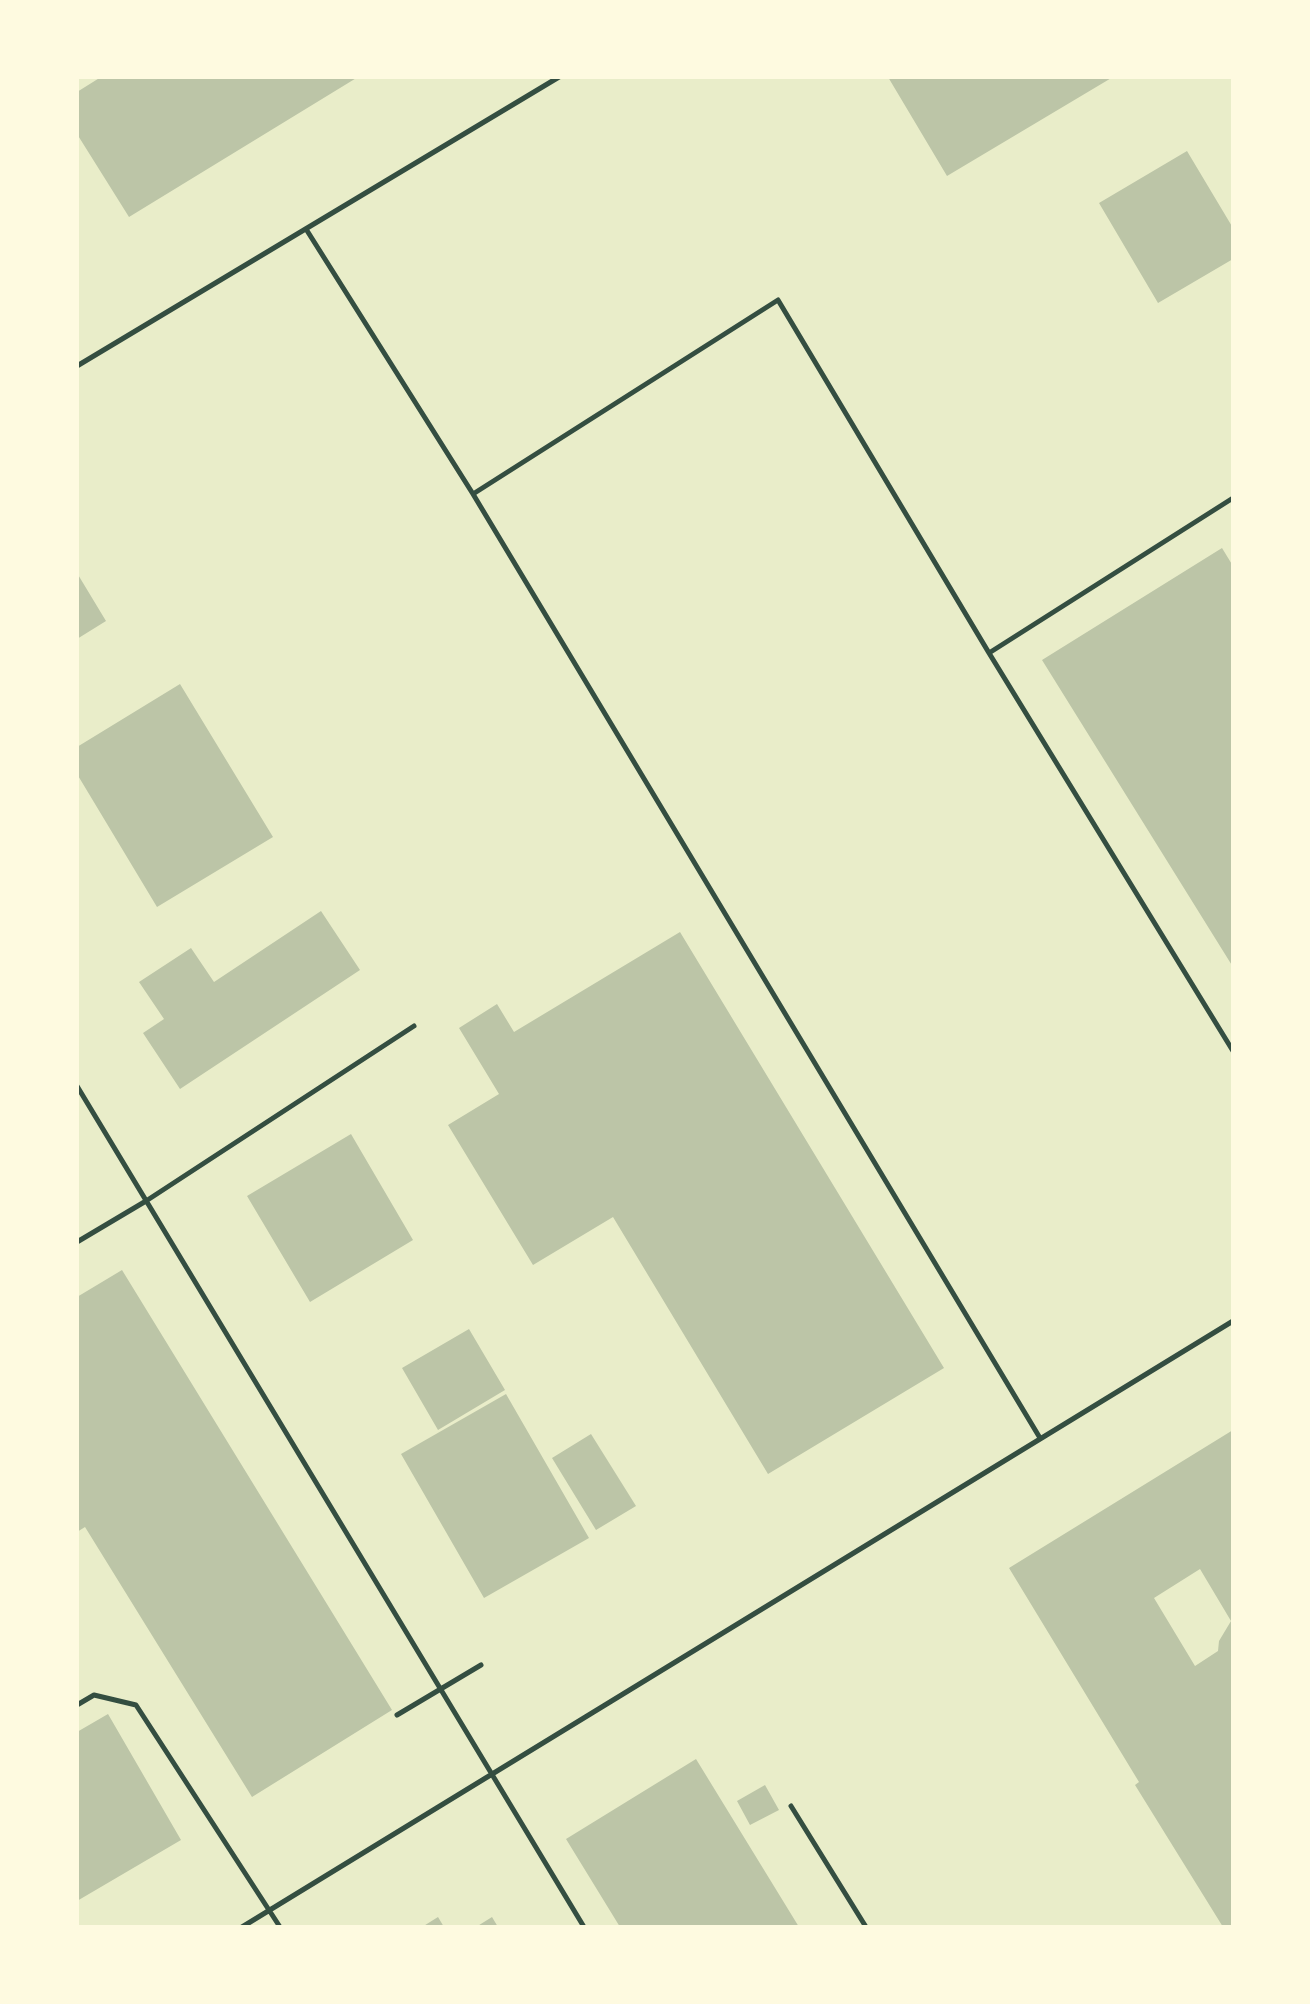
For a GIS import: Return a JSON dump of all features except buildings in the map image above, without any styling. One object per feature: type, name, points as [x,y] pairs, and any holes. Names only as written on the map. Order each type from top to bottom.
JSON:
[{"type":"lane","points":[[77,366],[559,77]]},
{"type":"lane","points":[[306,229],[473,494],[1040,1438]]},
{"type":"lane","points":[[473,494],[778,300],[989,653],[1233,1051]]},
{"type":"lane","points":[[989,653],[1233,498]]},
{"type":"lane","points":[[77,1242],[146,1201],[414,1026]]},
{"type":"lane","points":[[77,1086],[584,1927]]},
{"type":"lane","points":[[242,1927],[1233,1321]]},
{"type":"lane","points":[[397,1715],[481,1665]]},
{"type":"lane","points":[[77,1705],[94,1695],[136,1705],[280,1927]]},
{"type":"lane","points":[[791,1806],[866,1927]]}]
